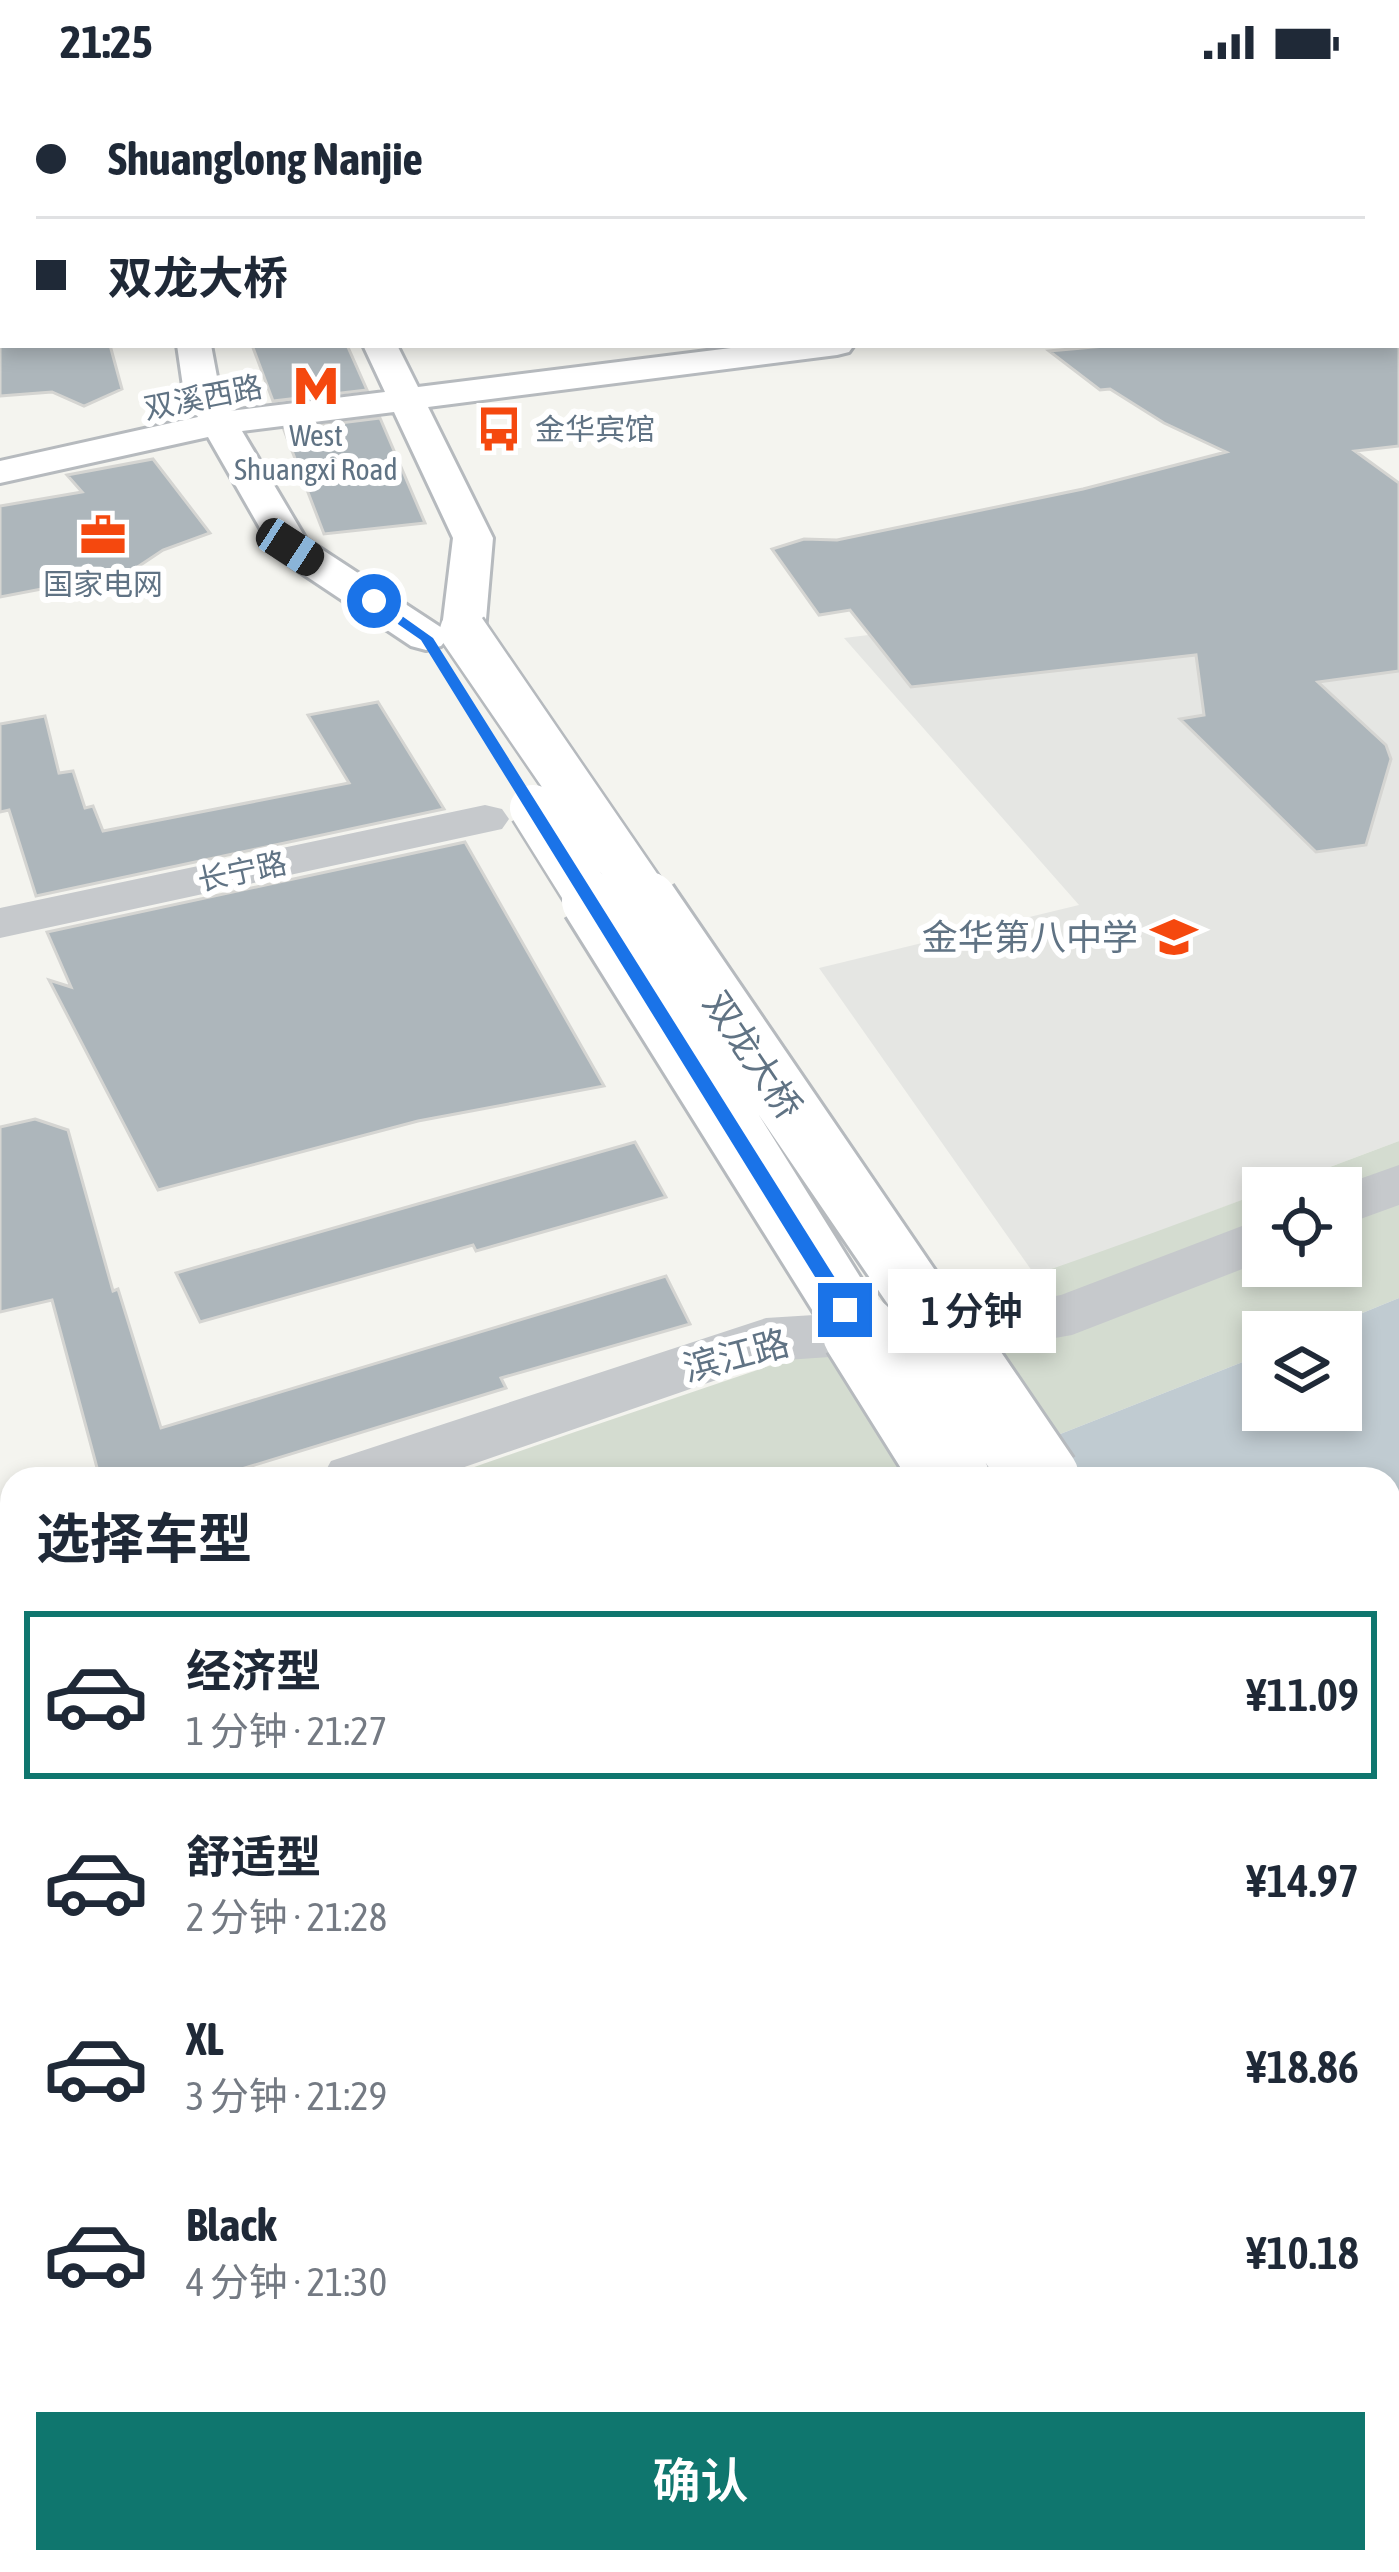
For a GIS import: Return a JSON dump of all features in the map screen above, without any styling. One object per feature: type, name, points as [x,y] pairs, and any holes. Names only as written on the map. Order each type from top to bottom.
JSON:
[{"type":"main road","points":[[195,348],[212,408],[290,547],[445,634],[473,538],[392,370]]},
{"type":"main road","points":[[0,472],[212,408],[392,370],[595,348]]},
{"type":"main road","points":[[392,370],[784,348]]},
{"type":"main road","name":"双溪西路","points":[[0,442],[212,408]]},
{"type":"main road","name":"双龙大桥","points":[[445,634],[945,1467]]},
{"type":"main road","name":"双龙大桥","points":[[445,634],[1034,1467]]},
{"type":"street","name":"长宁路","points":[[0,923],[484,819]]},
{"type":"street","points":[[1362,1199],[1399,1184]]},
{"type":"street","name":"滨江路","points":[[390,1467],[766,1340],[1022,1323],[1072,1315],[1242,1246]]},
{"type":"shaded area","name":"金华第八中学","points":[[1399,570],[1399,1141],[1330,1167],[1242,1167],[1242,1200],[1037,1278],[819,968],[1079,905],[844,638]]},
{"type":"shaded area","points":[[1399,1141],[1399,1298],[1362,1313],[1242,1311],[1242,1362],[976,1467],[475,1467],[1242,1200],[1242,1287],[1362,1287],[1362,1167],[1330,1167]]},
{"type":"shaded area","points":[[1399,1298],[1399,1467],[976,1467],[1242,1362],[1242,1431],[1362,1431],[1362,1313]]},
{"type":"building","points":[[0,348],[111,348],[122,389],[84,406],[52,392],[0,396]]},
{"type":"building","points":[[253,348],[348,348],[367,390],[273,401]]},
{"type":"building","points":[[1399,348],[1399,446],[1355,451],[1399,483],[1399,671],[1318,682],[1386,745],[1391,759],[1366,845],[1316,852],[1180,719],[1204,715],[1196,655],[911,687],[850,610],[819,615],[772,549],[804,539],[837,540],[1083,489],[1226,452],[1164,423],[1110,389],[1100,390],[1049,351]]},
{"type":"building","points":[[380,418],[425,523],[324,534],[284,430]]},
{"type":"building","name":"国家电网","points":[[153,459],[210,533],[163,550],[130,572],[0,597],[0,506],[82,492],[67,475]]},
{"type":"building","points":[[378,702],[444,809],[36,896],[9,810],[0,812],[0,724],[45,716],[59,773],[73,771],[85,808],[93,806],[103,831],[349,783],[308,715]]},
{"type":"building","points":[[465,842],[604,1086],[418,1121],[158,1190],[49,980],[71,987],[47,932]]},
{"type":"building","points":[[35,1119],[68,1130],[113,1291],[118,1289],[161,1428],[666,1276],[690,1324],[501,1378],[506,1388],[248,1467],[97,1467],[52,1300],[0,1312],[0,1127]]},
{"type":"building","points":[[635,1142],[666,1197],[476,1251],[473,1245],[200,1322],[176,1273]]},
{"type":"place","name":"West Shuangxi Road","points":[[316,386]]},
{"type":"place","name":"金华宾馆","points":[[499,429]]},
{"type":"place","name":"国家电网","points":[[103,535]]},
{"type":"place","name":"金华第八中学","points":[[1174,937]]},
{"type":"route","points":[[374,601],[426,638],[845,1310]]}]
